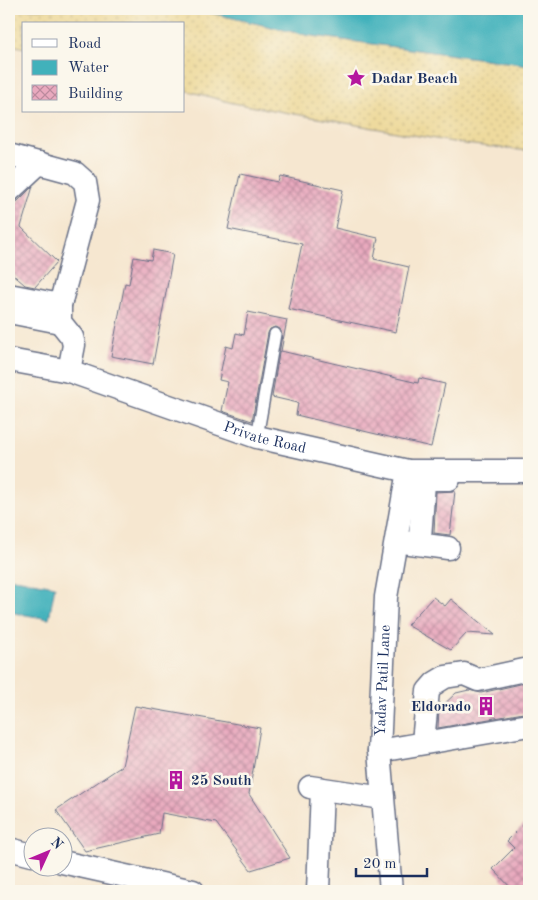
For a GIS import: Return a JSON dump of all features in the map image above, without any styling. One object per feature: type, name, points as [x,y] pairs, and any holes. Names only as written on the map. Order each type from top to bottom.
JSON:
[{"type":"street","points":[[9,154],[74,173],[84,182],[88,200],[60,314],[74,345],[69,371]]},
{"type":"street","points":[[9,191],[39,163]]},
{"type":"street","points":[[9,295],[60,314]]},
{"type":"street","points":[[9,312],[60,314]]},
{"type":"street","name":"Private Road","points":[[9,360],[69,371],[257,437],[408,471],[450,479],[529,471]]},
{"type":"street","name":"Yadav Patil Lane","points":[[390,891],[379,751],[386,598],[408,471]]},
{"type":"street","points":[[420,538],[424,485],[430,479],[450,479]]},
{"type":"street","points":[[395,541],[448,548]]},
{"type":"street","points":[[423,742],[428,691],[435,683],[445,677],[464,674],[478,680],[529,668]]},
{"type":"street","points":[[379,751],[529,725]]},
{"type":"street","points":[[318,891],[316,788],[383,798]]},
{"type":"street","points":[[9,850],[22,853]]},
{"type":"street","points":[[72,864],[193,891]]},
{"type":"lane","points":[[257,437],[275,334]]},
{"type":"sand","name":"Dadar Beach","points":[[9,9],[194,9],[306,35],[529,65],[529,151],[464,144],[233,103],[185,90],[185,22],[22,22],[22,47],[9,44]]},
{"type":"water","points":[[194,9],[529,9],[529,65],[306,35]]},
{"type":"water","points":[[9,578],[55,586],[49,619],[9,612]]},
{"type":"building","points":[[240,174],[278,182],[280,176],[343,190],[335,228],[378,238],[374,259],[409,267],[396,332],[288,309],[302,244],[228,229]]},
{"type":"building","points":[[33,186],[21,227],[57,262],[35,287],[25,285],[9,271],[9,204],[18,201]]},
{"type":"building","points":[[153,250],[173,254],[153,364],[111,356],[125,283],[129,284],[134,257],[151,260]]},
{"type":"building","points":[[248,312],[287,320],[281,351],[418,383],[419,378],[445,384],[431,447],[296,415],[298,403],[272,397],[282,335],[280,329],[276,327],[270,329],[268,333],[252,421],[222,411],[228,382],[219,380],[226,346],[233,348],[236,333],[244,335]]},
{"type":"building","points":[[455,491],[450,535],[434,533],[436,492]]},
{"type":"building","points":[[433,597],[445,606],[451,599],[495,635],[467,633],[451,650],[407,625]]},
{"type":"building","name":"Eldorado","points":[[529,682],[529,712],[438,728],[439,709],[456,693],[469,690],[481,693]]},
{"type":"building","name":"25 South","points":[[135,706],[260,728],[249,794],[290,858],[251,870],[216,823],[162,813],[159,834],[85,851],[72,833],[72,828],[69,828],[56,810],[122,766]]},
{"type":"building","points":[[529,819],[529,891],[514,891],[493,869],[514,848],[507,841]]},
{"type":"place","name":"Dadar Beach","points":[[356,78]]},
{"type":"place","name":"Eldorado","points":[[486,706]]},
{"type":"place","name":"25 South","points":[[176,780]]}]
